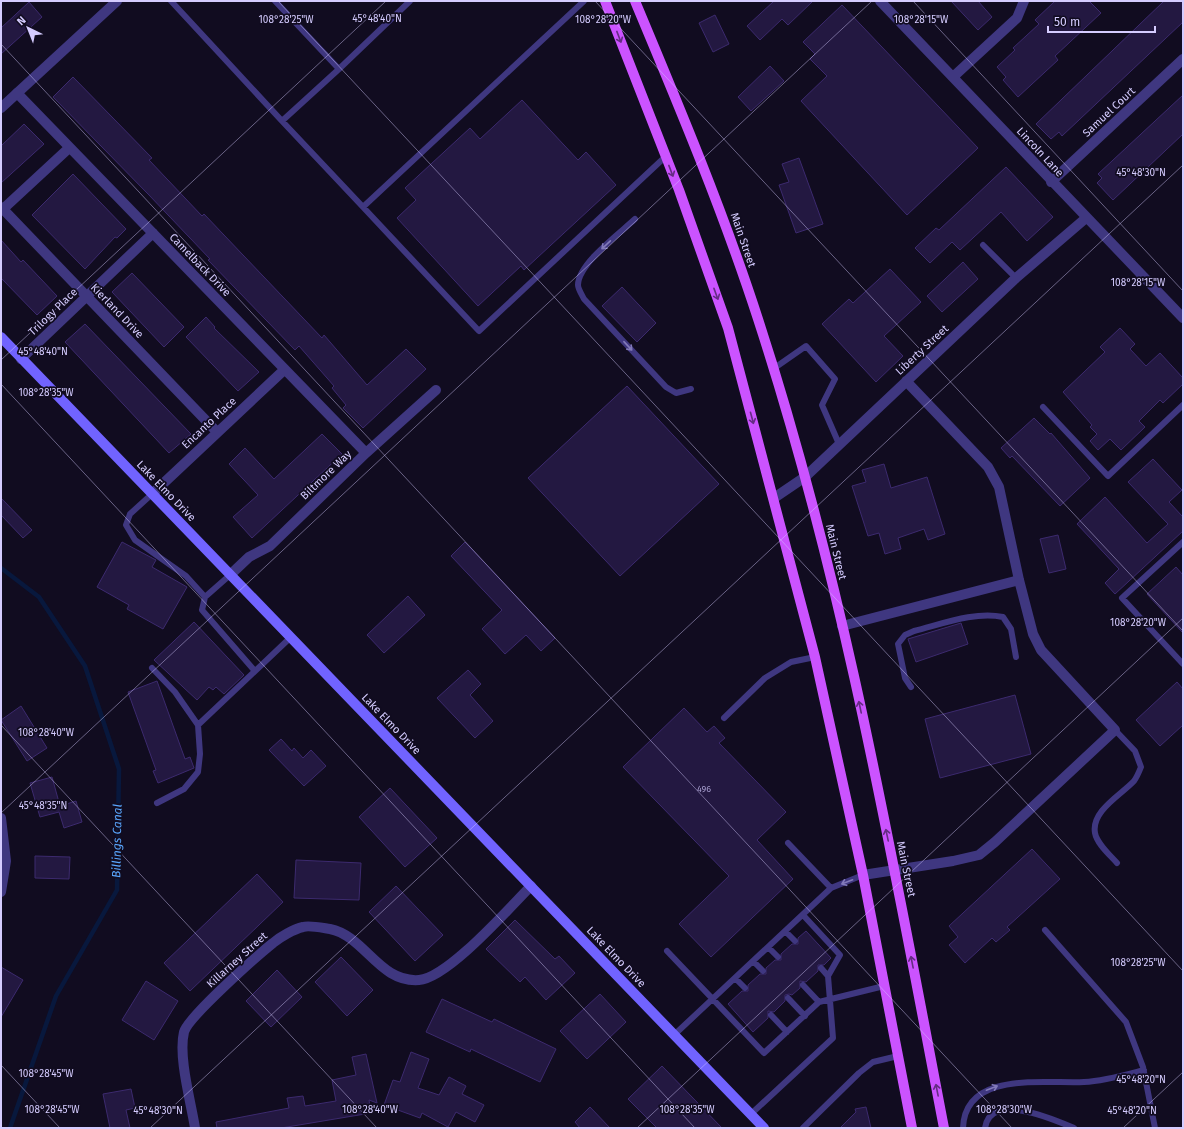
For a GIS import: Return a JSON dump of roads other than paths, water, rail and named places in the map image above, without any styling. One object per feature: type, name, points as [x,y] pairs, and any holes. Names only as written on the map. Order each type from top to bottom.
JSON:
[{"type":"main road","points":[[604,1],[665,156],[728,328],[815,657],[863,876],[912,1128]]},
{"type":"main road","name":"Main Street","points":[[635,1],[710,183],[758,320],[805,476],[842,626],[895,871],[944,1128]]},
{"type":"main road","name":"Lake Elmo Drive","points":[[1,337],[764,1128]]},
{"type":"street","points":[[1,108],[117,1]]},
{"type":"street","name":"Lincoln Lane","points":[[880,1],[953,76],[1051,182],[1183,318]]},
{"type":"street","points":[[953,76],[1017,18],[1024,1]]},
{"type":"street","name":"Samuel Court","points":[[1051,182],[1183,59]]},
{"type":"street","name":"Camelback Drive","points":[[17,93],[366,453]]},
{"type":"street","points":[[2,208],[69,148]]},
{"type":"street","name":"Kierland Drive","points":[[2,208],[217,432]]},
{"type":"street","name":"Liberty Street","points":[[774,498],[805,476],[1016,278],[1086,218]]},
{"type":"street","name":"Trilogy Place","points":[[21,359],[153,233]]},
{"type":"street","name":"Encanto Place","points":[[152,494],[284,370]]},
{"type":"street","points":[[863,876],[979,855],[995,842],[1115,730],[1041,650],[1033,634],[998,487],[988,467],[906,381]]},
{"type":"street","name":"Biltmore Way","points":[[230,575],[248,557],[270,546],[366,453],[436,390]]},
{"type":"street","points":[[842,626],[1019,580]]},
{"type":"street","points":[[1,818],[6,861],[1,892]]},
{"type":"street","name":"Killarney Street","points":[[195,1128],[182,1054],[184,1031],[199,1012],[274,942],[303,927],[331,929],[351,939],[385,970],[400,979],[420,980],[439,972],[461,955],[531,886]]},
{"type":"lane","points":[[171,1],[479,331],[665,156]]},
{"type":"lane","points":[[275,1],[339,69]]},
{"type":"lane","points":[[282,121],[410,1]]},
{"type":"lane","points":[[363,207],[584,1]]},
{"type":"lane","points":[[635,219],[595,256],[581,272],[578,285],[584,299],[666,387],[676,393],[691,389]]},
{"type":"lane","points":[[983,244],[1016,278]]},
{"type":"lane","points":[[773,368],[806,346],[835,379],[822,405],[839,444]]},
{"type":"lane","points":[[1043,407],[1108,476],[1183,405]]},
{"type":"lane","points":[[152,494],[130,514],[126,525],[136,540],[186,576],[205,597]]},
{"type":"lane","points":[[1183,542],[1122,598],[1183,664]]},
{"type":"lane","points":[[230,575],[205,597],[202,610],[254,670]]},
{"type":"lane","points":[[911,687],[905,678],[898,644],[906,635],[914,631],[971,618],[992,615],[1003,617],[1011,629],[1016,657]]},
{"type":"lane","points":[[198,725],[254,670],[291,637]]},
{"type":"lane","points":[[724,718],[770,675],[791,662],[815,657]]},
{"type":"lane","points":[[152,668],[175,692],[198,725],[200,754],[198,772],[184,789],[158,803]]},
{"type":"lane","points":[[1115,730],[1135,751],[1141,767],[1136,780],[1106,807],[1097,819],[1095,834],[1117,863]]},
{"type":"lane","points":[[788,843],[831,888]]},
{"type":"lane","points":[[674,1035],[831,888],[863,876]]},
{"type":"lane","points":[[802,915],[840,955],[828,976]]},
{"type":"lane","points":[[1045,930],[1126,1022],[1138,1050],[1144,1070],[1155,1128]]},
{"type":"lane","points":[[785,931],[795,941]]},
{"type":"lane","points":[[768,947],[778,957]]},
{"type":"lane","points":[[667,951],[764,1053],[819,1002],[884,986]]},
{"type":"lane","points":[[753,961],[763,971]]},
{"type":"lane","points":[[751,1114],[833,1038],[828,976],[821,968]]},
{"type":"lane","points":[[735,978],[745,988]]},
{"type":"lane","points":[[803,985],[819,1002]]},
{"type":"lane","points":[[788,998],[804,1016]]},
{"type":"lane","points":[[771,1015],[787,1032]]},
{"type":"lane","points":[[803,1128],[859,1073],[873,1062],[898,1056]]},
{"type":"lane","points":[[962,1128],[963,1116],[969,1105],[984,1091],[997,1086],[1022,1082],[1085,1082],[1111,1078],[1144,1070]]},
{"type":"lane","points":[[984,1128],[987,1120],[996,1112],[1020,1110],[1047,1117],[1074,1128]]},
{"type":"waterway","name":"Billings Canal","points":[[1,568],[39,597],[85,666],[119,769],[117,890],[56,996],[10,1128]]}]
